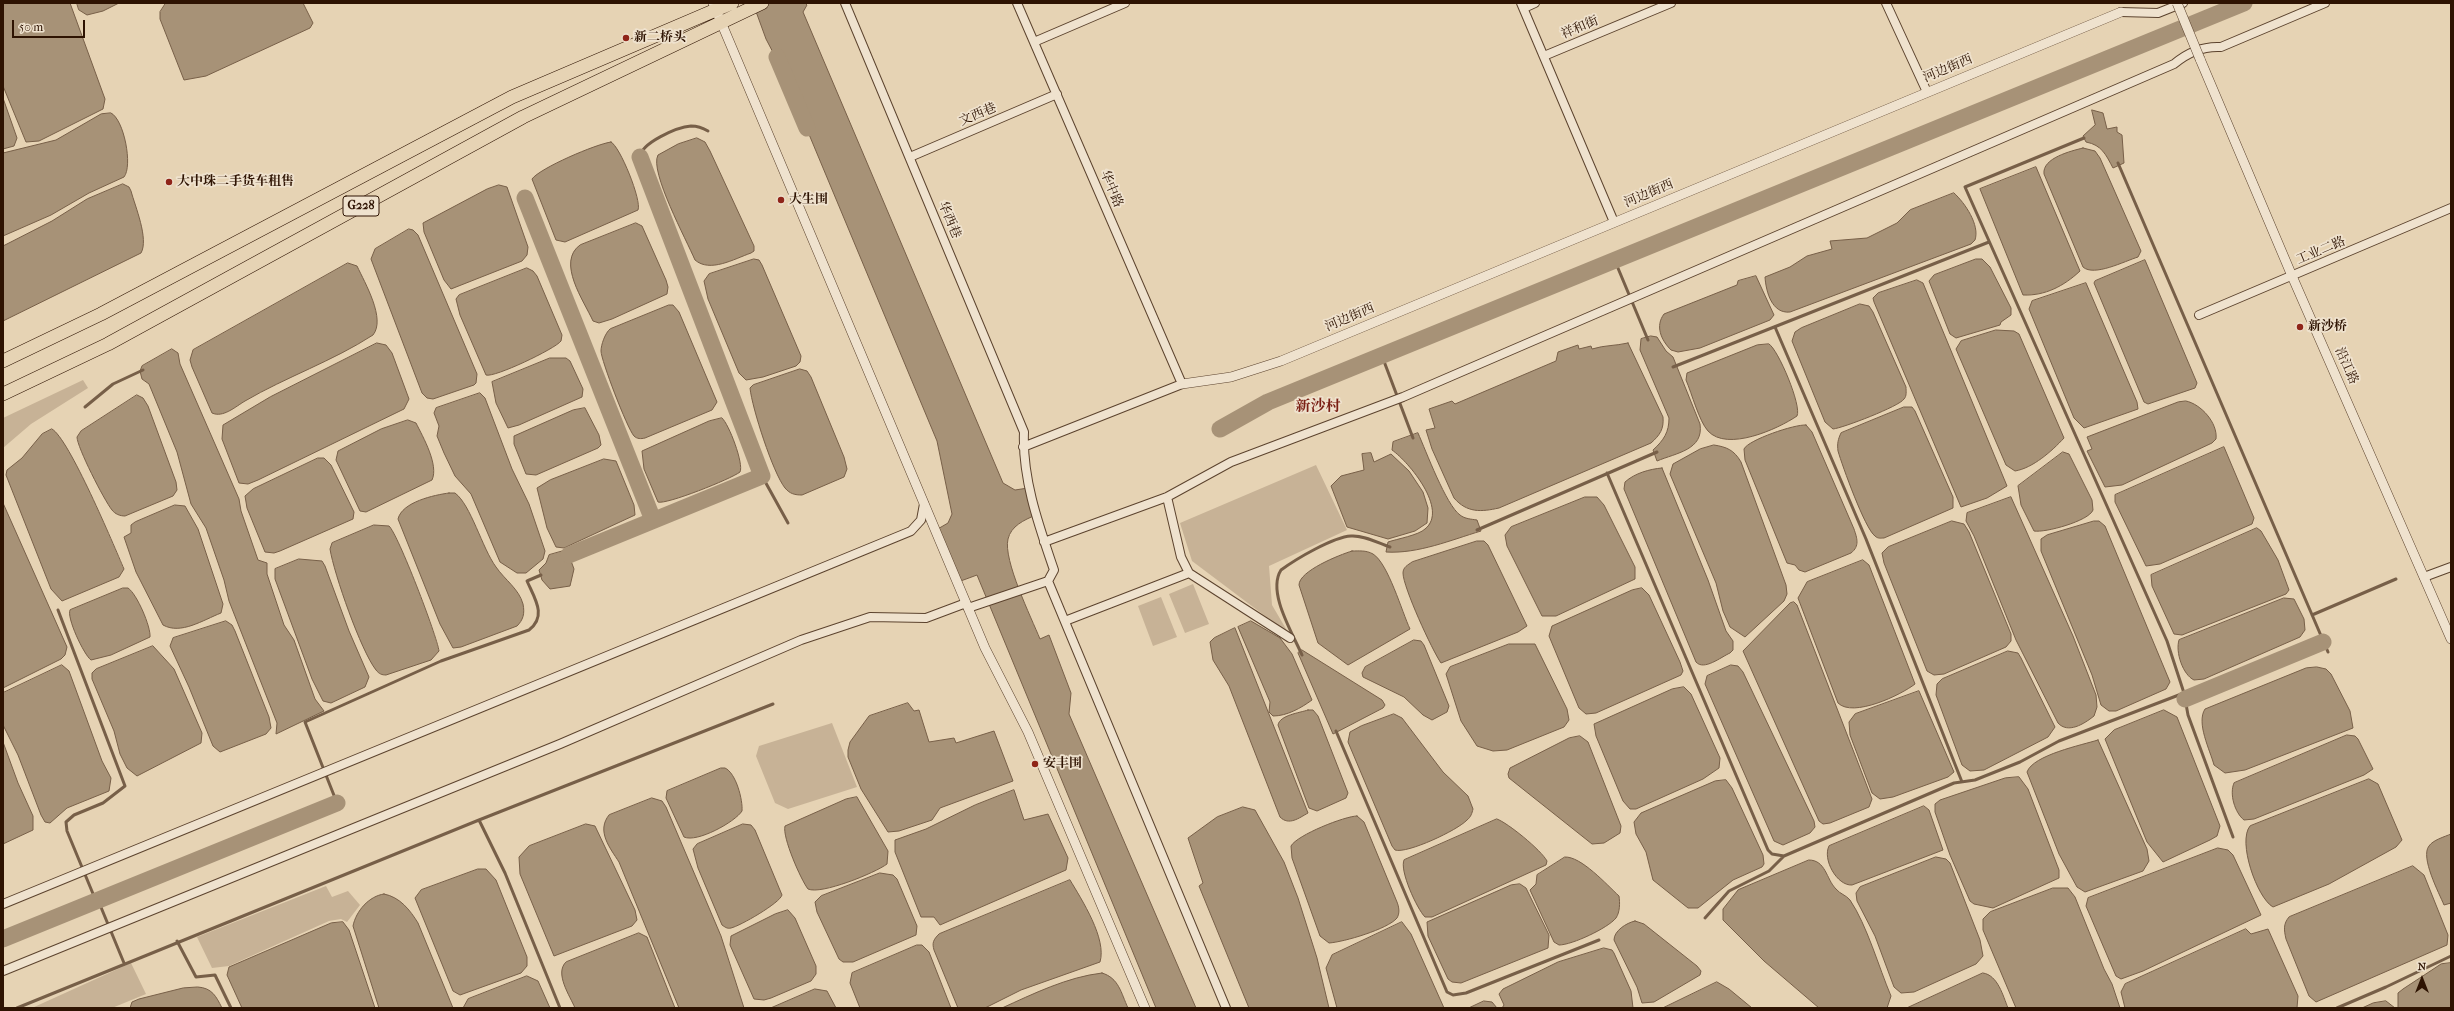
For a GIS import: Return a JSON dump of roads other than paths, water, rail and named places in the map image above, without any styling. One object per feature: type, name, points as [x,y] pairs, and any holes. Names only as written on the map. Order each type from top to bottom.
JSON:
[{"type":"highway","name":"G228","points":[[3,361],[108,311],[512,97],[715,7],[732,3]]},
{"type":"highway","name":"G228","points":[[3,394],[108,344],[523,117],[721,24],[762,3]]},
{"type":"street","name":"华西巷","points":[[845,3],[1024,432],[1023,458],[1044,542],[1054,570],[1048,581]]},
{"type":"street","name":"华中路","points":[[1017,3],[1182,384]]},
{"type":"street","points":[[1034,42],[1125,3]]},
{"type":"street","points":[[1535,3],[1522,5],[1614,222]]},
{"type":"street","name":"祥和街","points":[[1544,56],[1670,3]]},
{"type":"street","points":[[1886,3],[1927,92]]},
{"type":"street","name":"沿江路","points":[[2177,3],[2292,276],[2451,639]]},
{"type":"street","points":[[2121,12],[2158,13],[2183,3]]},
{"type":"street","points":[[1044,542],[1167,497],[1232,462],[1403,397],[2174,64],[2185,55],[2208,46],[2221,47],[2325,3]]},
{"type":"street","points":[[715,7],[985,648],[1028,732],[1145,1008]]},
{"type":"street","name":"河边街西","points":[[1182,384],[1232,377],[1281,361],[2121,12]]},
{"type":"street","name":"文西巷","points":[[910,157],[1057,94]]},
{"type":"street","name":"工业二路","points":[[2199,315],[2451,208]]},
{"type":"street","points":[[1023,447],[1182,384]]},
{"type":"street","points":[[1167,497],[1181,557],[1189,572],[1290,638]]},
{"type":"street","points":[[3,904],[911,531],[922,520],[924,504]]},
{"type":"street","points":[[2424,577],[2451,567]]},
{"type":"street","points":[[1065,621],[1189,572]]},
{"type":"street","points":[[3,971],[114,924],[560,744],[801,640],[870,617],[926,618],[1048,581],[1226,1008]]},
{"type":"waterway","points":[[1220,429],[1268,402],[2244,3]]},
{"type":"waterway","points":[[777,57],[807,128]]},
{"type":"waterway","points":[[640,157],[646,146],[677,129],[693,126],[700,127],[708,131]]},
{"type":"waterway","points":[[2084,138],[1965,187],[2167,641],[2184,693],[2188,715],[2233,837]]},
{"type":"waterway","points":[[569,555],[762,476],[640,157]]},
{"type":"waterway","points":[[2118,163],[2328,652]]},
{"type":"waterway","points":[[525,198],[653,520]]},
{"type":"waterway","points":[[1673,367],[1989,242]]},
{"type":"waterway","points":[[1615,261],[1648,340]]},
{"type":"waterway","points":[[1775,327],[1866,539],[1962,782]]},
{"type":"waterway","points":[[1382,356],[1413,438]]},
{"type":"waterway","points":[[85,407],[113,384],[143,370]]},
{"type":"waterway","points":[[1477,530],[1657,452]]},
{"type":"waterway","points":[[1607,473],[1768,850],[1772,854],[1784,856],[1954,783],[1975,780],[2020,762],[2059,741],[2184,693]]},
{"type":"waterway","points":[[762,476],[788,523]]},
{"type":"waterway","points":[[1302,655],[1287,624],[1279,600],[1277,579],[1281,570],[1315,549],[1343,537],[1361,537],[1390,547]]},
{"type":"waterway","points":[[337,803],[305,722],[441,661],[529,630],[537,619],[538,607],[527,581],[541,575]]},
{"type":"waterway","points":[[2312,615],[2396,579]]},
{"type":"waterway","points":[[58,610],[125,786],[103,803],[74,815],[66,822],[67,831],[96,901]]},
{"type":"waterway","points":[[2185,699],[2323,642]]},
{"type":"waterway","points":[[17,1008],[479,820],[773,704]]},
{"type":"waterway","points":[[1336,731],[1447,992],[1453,995],[1466,993],[1599,940]]},
{"type":"waterway","points":[[3,939],[337,803]]},
{"type":"waterway","points":[[479,820],[505,873],[560,1008]]},
{"type":"waterway","points":[[1705,918],[1729,891],[1769,871],[1784,856]]},
{"type":"waterway","points":[[98,900],[124,963]]},
{"type":"waterway","points":[[177,941],[196,977],[215,975],[231,1008]]},
{"type":"waterway","points":[[2337,1008],[2386,987],[2451,956]]},
{"type":"place","name":"新二桥头","points":[[626,38]]},
{"type":"place","name":"大中珠二手货车租售","points":[[169,182]]},
{"type":"place","name":"大生围","points":[[781,200]]},
{"type":"place","name":"新沙桥","points":[[2300,327]]},
{"type":"place","name":"安丰围","points":[[1035,764]]},
{"type":"district","name":"新沙村","points":[[1318,407]]}]
